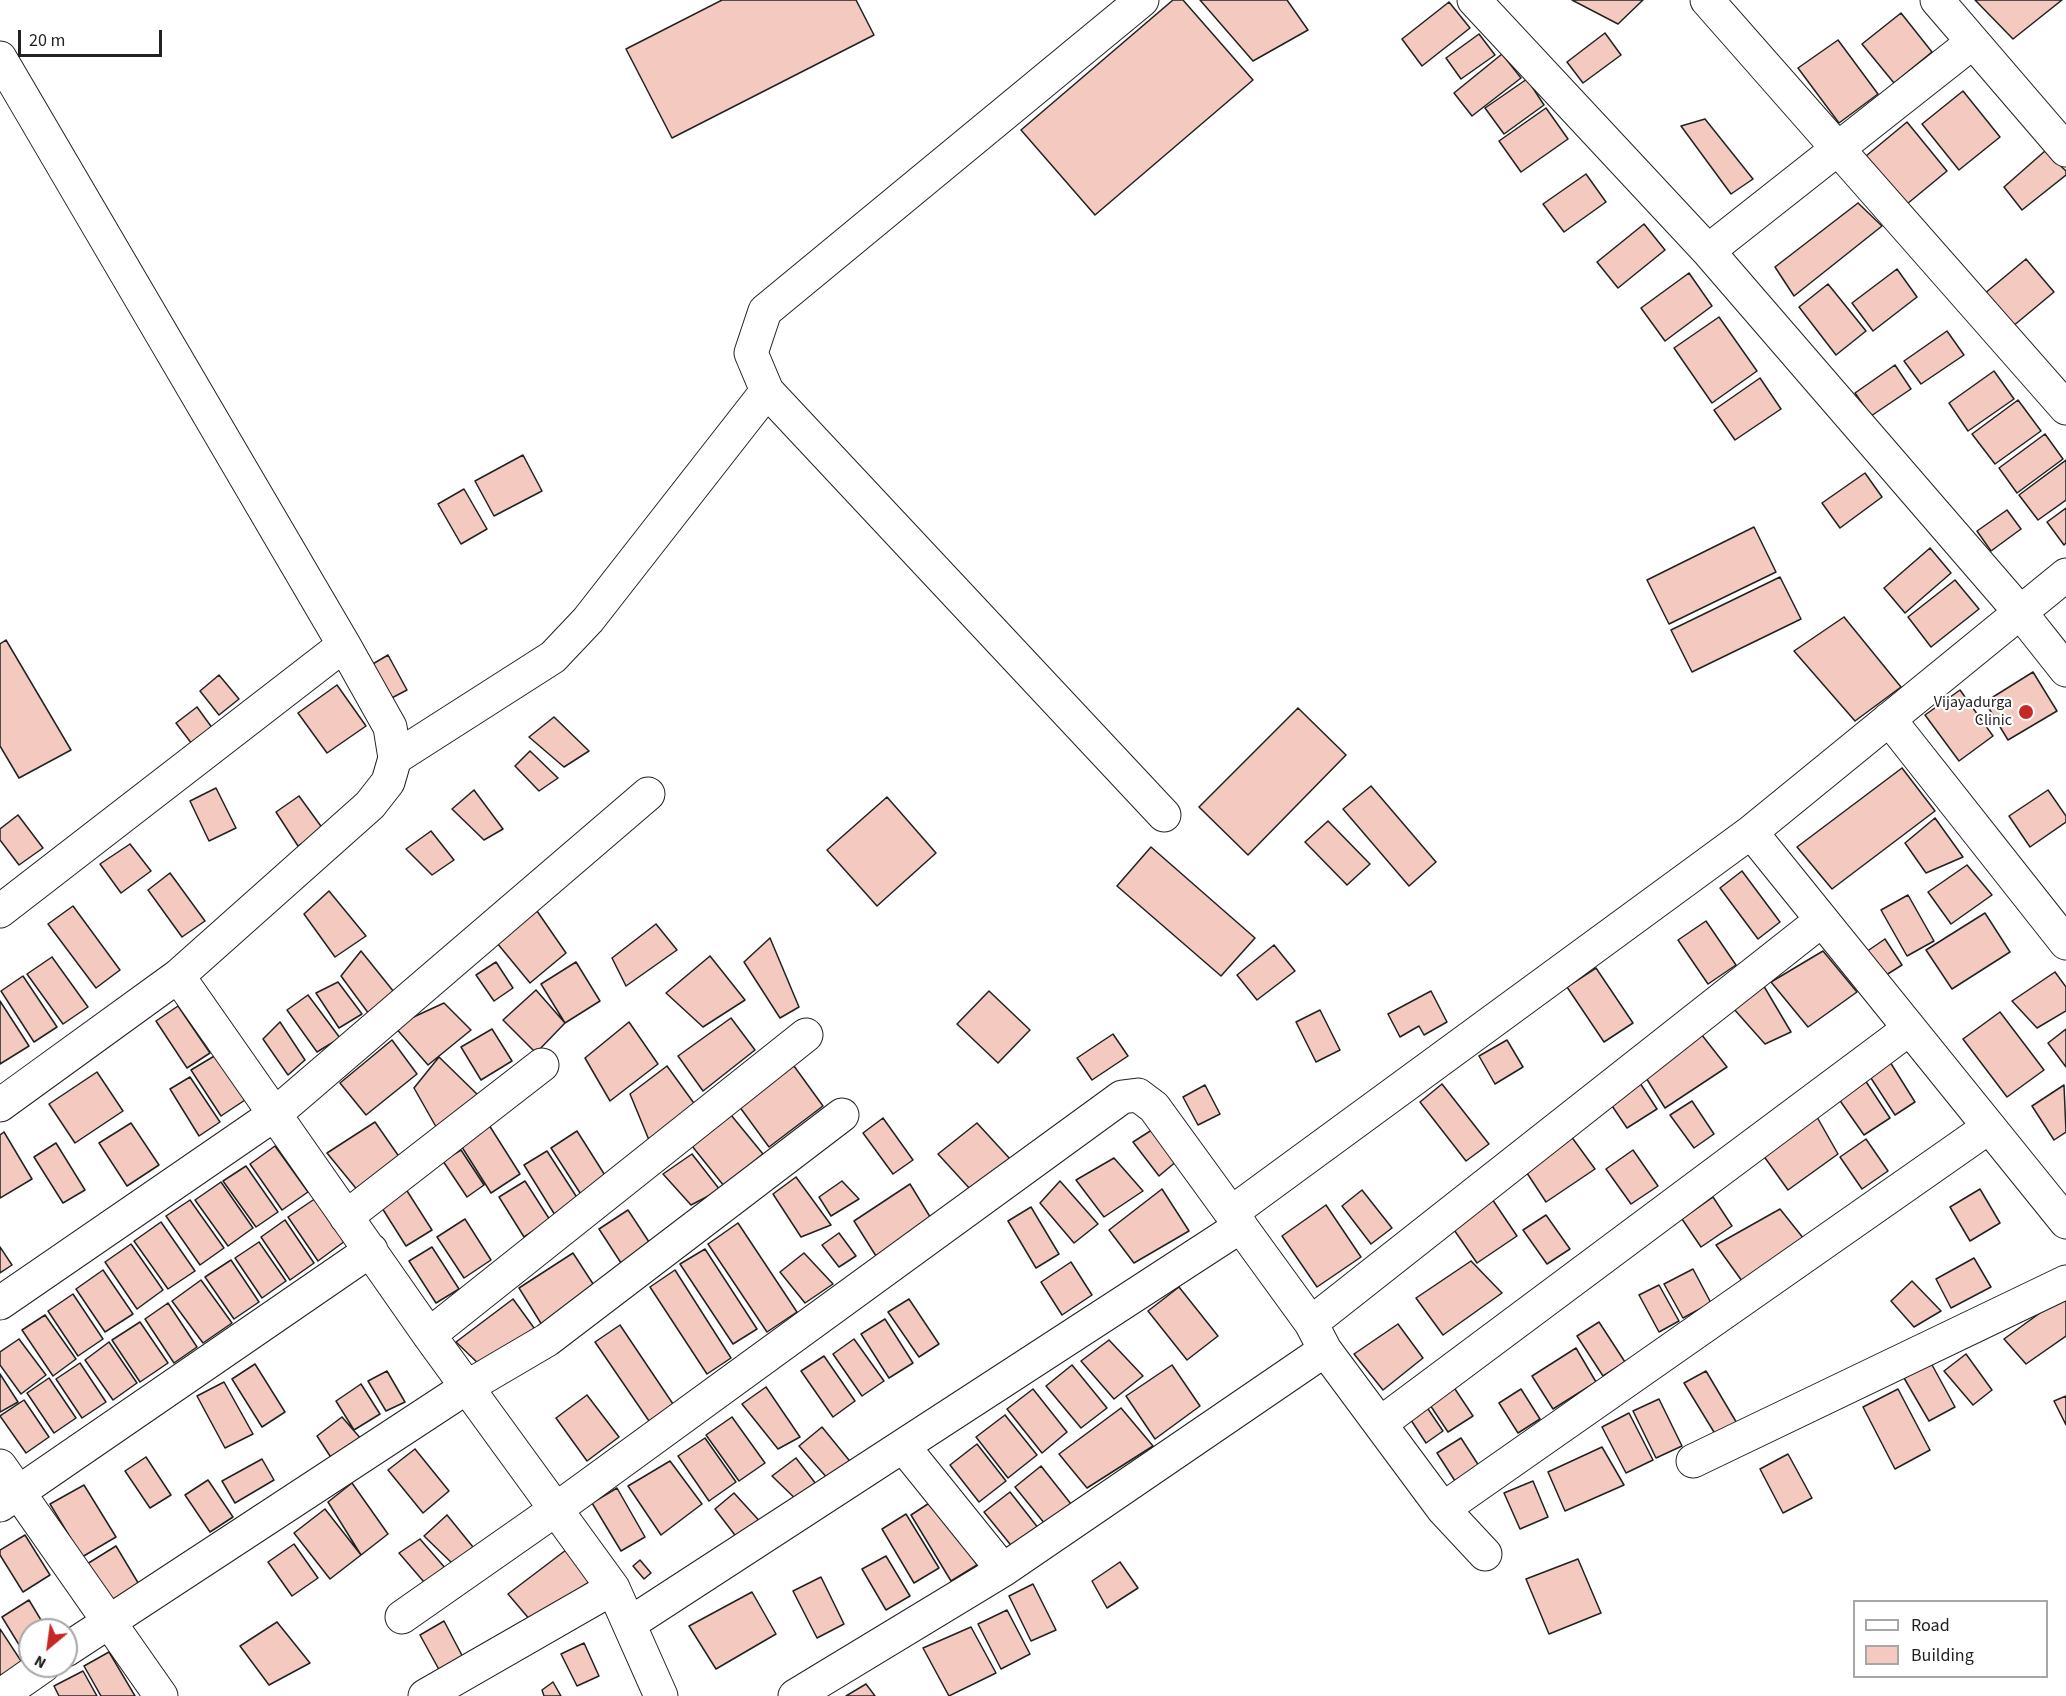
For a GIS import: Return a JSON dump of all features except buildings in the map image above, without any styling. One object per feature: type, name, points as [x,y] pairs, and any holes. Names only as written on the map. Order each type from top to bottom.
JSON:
[{"type":"street","points":[[1143,0],[765,311],[751,353],[768,391],[1164,815]]},
{"type":"street","points":[[1474,0],[1708,251],[2020,612],[2066,670]]},
{"type":"street","points":[[1707,0],[2066,408]]},
{"type":"street","points":[[1936,0],[2066,150]]},
{"type":"street","points":[[1708,251],[1973,42]]},
{"type":"street","points":[[0,58],[344,645],[390,727],[396,758],[388,782],[370,805],[178,976],[0,1105]]},
{"type":"street","points":[[396,758],[553,657],[588,621],[768,391]]},
{"type":"street","points":[[629,1624],[903,1446],[1236,1220],[1751,832],[2066,575]]},
{"type":"street","points":[[4,900],[344,645]]},
{"type":"street","points":[[1889,719],[2066,943]]},
{"type":"street","points":[[0,1303],[275,1114],[648,794]]},
{"type":"street","points":[[1751,832],[2066,1222]]},
{"type":"street","points":[[795,1696],[1003,1570],[1318,1336],[1822,920]]},
{"type":"street","points":[[178,976],[429,1335],[613,1588],[658,1695]]},
{"type":"street","points":[[1382,1423],[1909,1029]]},
{"type":"street","points":[[429,1335],[806,1035]]},
{"type":"street","points":[[346,1217],[542,1065]]},
{"type":"street","points":[[402,1617],[555,1510],[1122,1097],[1138,1095],[1154,1107],[1443,1509],[1485,1554]]},
{"type":"street","points":[[78,1642],[467,1387],[547,1340],[842,1115]]},
{"type":"street","points":[[1443,1509],[1989,1127]]},
{"type":"street","points":[[9,1499],[371,1250]]},
{"type":"street","points":[[1693,1461],[2066,1282]]},
{"type":"street","points":[[903,1446],[1003,1570]]},
{"type":"street","points":[[0,1466],[9,1499],[107,1621],[161,1696]]},
{"type":"street","points":[[425,1696],[613,1588]]},
{"type":"street","points":[[0,1696],[26,1678]]},
{"type":"place","name":"Vijayadurga Clinic","points":[[2026,712]]}]
